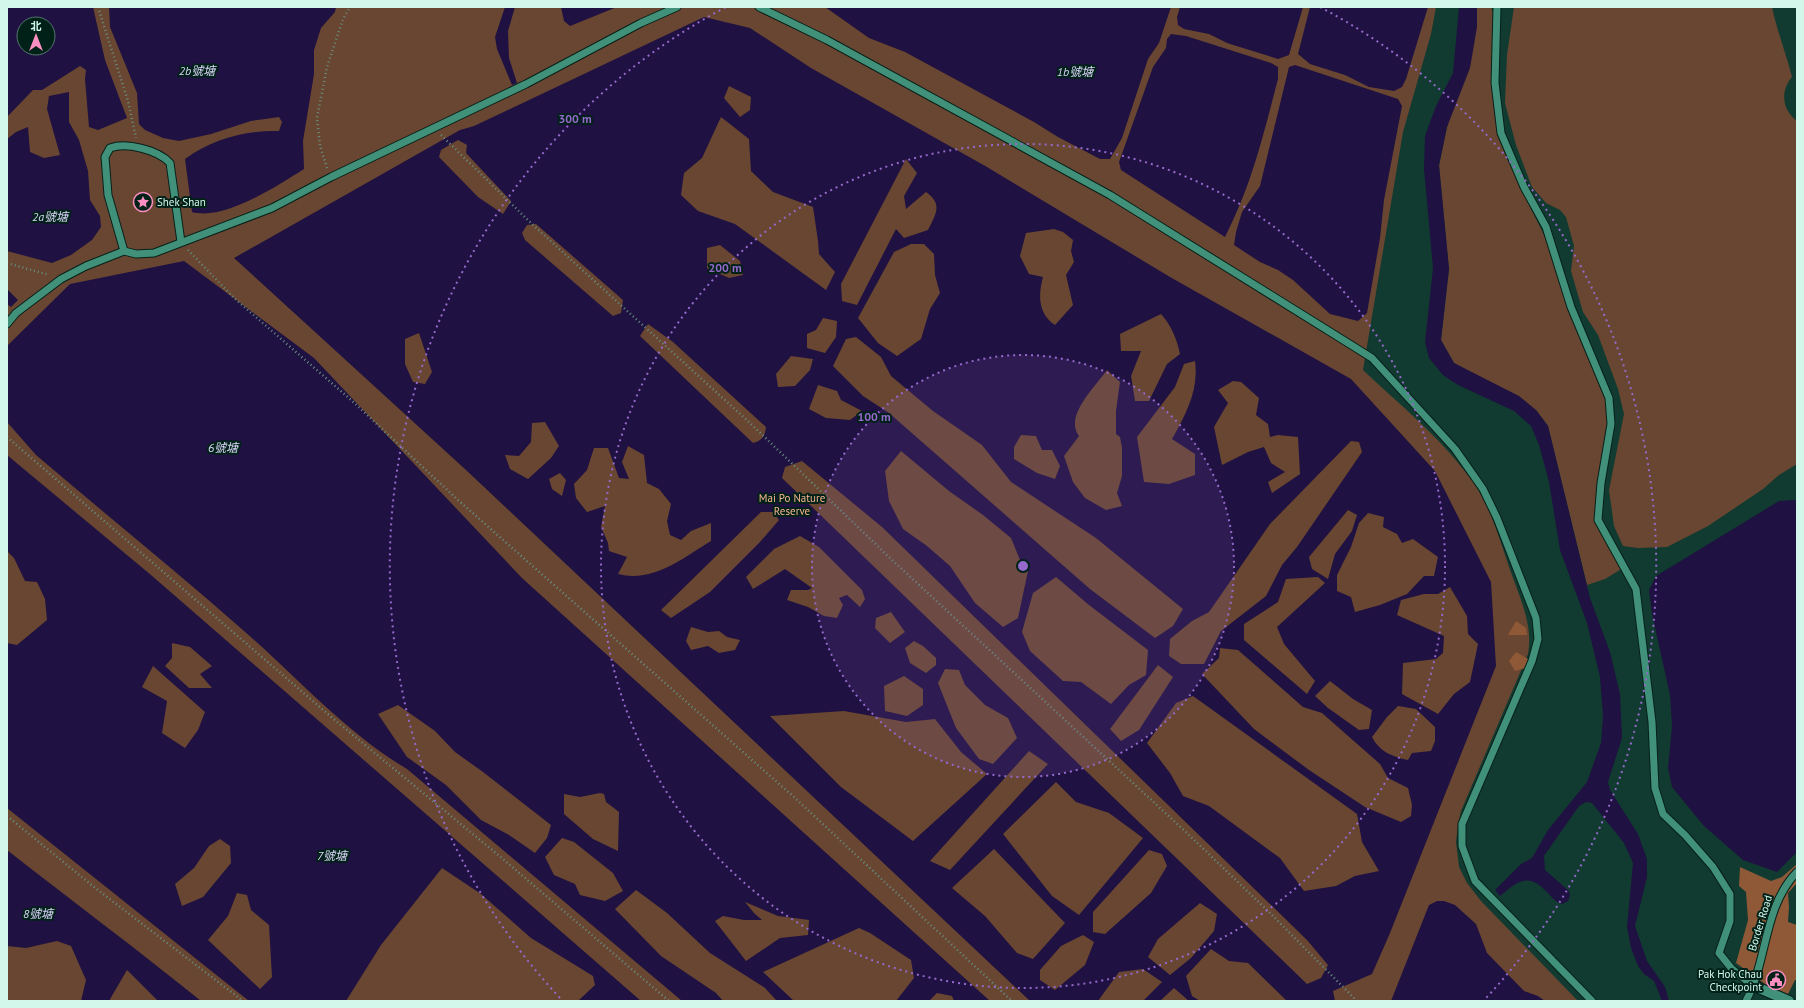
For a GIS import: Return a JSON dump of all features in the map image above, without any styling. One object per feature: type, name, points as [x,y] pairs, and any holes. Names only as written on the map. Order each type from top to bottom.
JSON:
[{"type":"street","points":[[1752,985],[1788,1001]]},
{"type":"lane","points":[[7,324],[16,313],[61,279],[86,266],[124,251],[136,254],[154,253],[272,208],[331,177],[526,84],[641,23],[677,7]]},
{"type":"lane","points":[[759,7],[827,40],[1110,195],[1372,358],[1455,449],[1483,489],[1497,518],[1536,618],[1538,639],[1532,661],[1462,824],[1462,846],[1475,880],[1592,1001]]},
{"type":"lane","points":[[1497,7],[1495,83],[1502,133],[1524,187],[1546,227],[1571,307],[1609,398],[1612,424],[1602,483],[1598,520],[1636,589],[1652,722],[1655,788],[1663,814],[1686,835],[1713,867],[1730,894],[1730,921],[1719,953],[1732,970],[1752,985]]},
{"type":"lane","points":[[124,251],[108,195],[105,157],[110,148],[116,146],[138,148],[164,157],[170,163],[181,242]]},
{"type":"lane","name":"Border Road","points":[[1746,1001],[1776,902],[1789,880],[1797,872]]},
{"type":"path","points":[[98,7],[128,101],[138,148]]},
{"type":"path","points":[[331,177],[320,146],[316,118],[327,67],[343,19],[350,7]]},
{"type":"path","points":[[434,128],[533,225],[750,423],[890,558],[1187,833],[1269,912],[1357,1001]]},
{"type":"path","points":[[181,242],[234,298],[350,399],[458,500],[795,798],[1012,1001]]},
{"type":"path","points":[[7,263],[61,279]]},
{"type":"path","points":[[7,437],[336,721],[503,859],[669,1001]]},
{"type":"path","points":[[7,816],[94,887],[243,1001]]},
{"type":"green space","name":"Mai Po Nature Reserve","points":[[7,7],[1436,7],[1431,34],[1403,132],[1363,370],[1436,439],[1475,485],[1497,530],[1523,606],[1529,634],[1528,654],[1461,811],[1456,842],[1459,867],[1467,883],[1481,901],[1578,1001],[7,1001]]},
{"type":"green space","points":[[1477,7],[1491,7],[1496,19],[1496,40],[1491,77],[1499,139],[1524,195],[1549,245],[1607,401],[1609,431],[1597,486],[1596,498],[1610,541],[1623,568],[1605,579],[1587,585],[1548,426],[1536,410],[1454,363],[1441,340],[1449,269],[1439,166],[1447,127],[1476,27]]},
{"type":"green space","points":[[1514,7],[1772,7],[1776,25],[1790,68],[1792,77],[1788,82],[1784,94],[1784,100],[1788,111],[1797,121],[1797,464],[1779,475],[1763,489],[1708,526],[1667,547],[1638,548],[1623,546],[1614,526],[1609,490],[1624,414],[1618,389],[1598,335],[1583,312],[1571,271],[1574,246],[1566,217],[1560,210],[1546,203],[1532,187],[1516,145],[1505,103],[1507,55]]},
{"type":"shaded area","points":[[1516,621],[1526,628],[1527,635],[1508,635]]},
{"type":"shaded area","points":[[1516,652],[1528,659],[1526,668],[1515,671],[1509,661]]},
{"type":"shaded area","points":[[1797,864],[1797,883],[1788,893],[1788,922],[1797,925],[1797,980],[1795,980],[1788,994],[1765,984],[1736,963],[1748,920],[1746,892],[1739,886],[1740,867],[1771,881],[1782,877]]},
{"type":"water","points":[[7,7],[93,7],[105,60],[127,118],[98,130],[89,127],[85,79],[86,70],[80,66],[42,90],[33,90],[7,117]]},
{"type":"water","name":"2b號塘","points":[[109,7],[336,7],[335,12],[321,28],[314,50],[314,74],[303,141],[304,169],[280,184],[234,207],[205,213],[192,212],[185,159],[206,146],[230,137],[254,132],[279,131],[282,122],[279,117],[251,121],[211,134],[179,141],[163,138],[145,130],[139,124],[137,93],[110,27]]},
{"type":"water","points":[[505,7],[515,7],[508,31],[509,58],[517,83],[512,85],[497,49],[495,37]]},
{"type":"water","points":[[561,7],[617,7],[570,26],[564,21]]},
{"type":"water","name":"1b號塘","points":[[825,7],[1171,7],[1159,43],[1148,59],[1122,138],[1110,159],[1100,159],[905,52],[869,38]]},
{"type":"water","points":[[1180,7],[1303,7],[1289,55],[1278,59],[1227,43],[1209,34],[1184,29],[1178,25],[1177,17]]},
{"type":"water","points":[[1310,7],[1428,7],[1406,79],[1402,87],[1394,91],[1369,87],[1345,75],[1310,64],[1298,54]]},
{"type":"water","points":[[1459,7],[1477,7],[1477,27],[1470,68],[1447,127],[1439,165],[1449,269],[1441,340],[1454,363],[1519,396],[1536,410],[1548,426],[1590,598],[1610,652],[1620,694],[1622,738],[1608,782],[1610,790],[1638,834],[1647,859],[1647,877],[1635,926],[1647,961],[1665,987],[1669,1001],[1662,1001],[1654,981],[1644,974],[1638,966],[1631,948],[1627,927],[1633,863],[1624,843],[1592,803],[1586,802],[1579,806],[1544,856],[1545,870],[1569,891],[1570,895],[1568,901],[1562,904],[1560,903],[1540,886],[1529,881],[1523,881],[1512,886],[1500,896],[1495,890],[1521,864],[1532,858],[1548,830],[1587,782],[1601,743],[1603,716],[1600,677],[1587,623],[1560,550],[1549,482],[1539,445],[1531,426],[1514,411],[1458,385],[1443,375],[1429,358],[1425,342],[1433,268],[1424,169],[1425,136],[1436,106],[1453,73]]},
{"type":"water","points":[[704,17],[750,28],[811,68],[987,167],[1170,277],[1351,379],[1435,471],[1491,582],[1496,666],[1390,933],[1372,974],[1333,991],[1335,1001],[1287,1001],[1248,963],[1229,961],[1211,949],[1186,976],[1192,996],[1200,1001],[1189,1001],[1174,988],[1160,1001],[1143,1001],[1162,982],[1143,969],[1119,972],[1098,1001],[1030,1001],[466,470],[234,258],[460,130],[474,126]],"holes":[[[729,86],[751,97],[750,110],[740,117],[724,98]],[[721,117],[749,139],[751,171],[773,192],[813,207],[819,254],[835,272],[826,290],[735,224],[698,211],[681,195],[684,173],[702,158]],[[458,140],[467,145],[466,153],[511,201],[503,214],[478,197],[439,157],[441,150]],[[906,159],[917,173],[904,196],[906,209],[926,192],[935,201],[936,210],[928,230],[904,238],[896,229],[857,305],[842,301],[841,284]],[[536,224],[623,300],[621,313],[613,316],[525,240],[522,233],[527,225]],[[1054,229],[1063,232],[1073,240],[1071,251],[1074,262],[1066,275],[1073,305],[1055,325],[1049,321],[1042,310],[1040,291],[1043,277],[1029,274],[1020,256],[1026,233]],[[911,244],[924,244],[934,254],[935,275],[940,293],[930,309],[921,339],[897,356],[878,343],[858,318],[894,252]],[[720,245],[740,261],[743,275],[729,278],[707,268],[707,248]],[[1161,314],[1173,332],[1180,354],[1167,364],[1149,401],[1135,401],[1131,376],[1141,351],[1121,351],[1120,334]],[[823,318],[837,321],[836,337],[825,353],[807,348],[807,334],[816,330]],[[648,324],[673,342],[766,427],[765,433],[761,439],[753,443],[640,336]],[[419,333],[432,372],[425,384],[413,382],[405,364],[405,339]],[[856,337],[881,357],[891,376],[933,411],[982,445],[1011,482],[1096,538],[1183,609],[1173,626],[1155,638],[1090,589],[889,413],[863,396],[833,366],[846,339]],[[791,356],[813,359],[810,370],[795,386],[778,387],[776,374]],[[1195,361],[1196,372],[1193,392],[1182,420],[1172,439],[1195,454],[1195,475],[1169,484],[1144,482],[1137,437],[1175,387],[1184,364]],[[1107,370],[1120,382],[1116,411],[1116,434],[1120,437],[1122,448],[1122,476],[1117,493],[1122,506],[1106,510],[1085,498],[1073,482],[1064,456],[1079,436],[1075,428],[1075,420],[1078,411],[1089,393]],[[1233,381],[1241,382],[1259,398],[1256,415],[1268,424],[1270,437],[1278,435],[1298,437],[1300,474],[1272,493],[1268,482],[1285,472],[1271,463],[1264,447],[1248,452],[1222,465],[1214,427],[1228,403],[1218,390]],[[818,385],[837,391],[841,400],[862,411],[850,420],[826,418],[809,409]],[[545,422],[559,446],[551,458],[528,479],[510,469],[505,455],[519,456],[531,442],[532,423]],[[1021,435],[1036,436],[1042,450],[1052,450],[1060,466],[1055,479],[1037,473],[1014,459],[1014,447]],[[1351,441],[1359,442],[1362,452],[1297,547],[1282,565],[1266,596],[1221,631],[1204,664],[1181,664],[1169,656],[1170,639],[1192,621],[1209,612],[1270,524]],[[628,446],[644,455],[647,483],[659,489],[671,504],[667,521],[670,535],[681,540],[691,531],[711,523],[711,541],[678,561],[655,572],[631,576],[618,574],[627,557],[609,551],[608,543],[601,527],[605,506],[587,512],[576,498],[574,484],[587,470],[594,448],[608,448],[619,478],[629,479],[622,462]],[[901,451],[949,491],[983,515],[1011,538],[1020,560],[1028,571],[1018,618],[1003,627],[975,603],[950,566],[927,546],[903,529],[889,501],[885,471]],[[802,461],[882,527],[1307,940],[1328,965],[1321,978],[1307,984],[782,478],[785,467]],[[560,473],[566,480],[562,496],[552,489],[549,479]],[[1348,510],[1357,515],[1352,531],[1335,554],[1328,579],[1312,569],[1309,557]],[[761,512],[773,512],[779,520],[760,542],[710,592],[671,618],[661,610]],[[1368,513],[1384,517],[1383,527],[1397,534],[1402,543],[1413,539],[1438,557],[1434,576],[1424,576],[1407,594],[1380,605],[1355,612],[1351,597],[1337,591],[1337,575],[1351,547],[1359,523]],[[800,536],[819,547],[862,590],[865,599],[860,607],[847,595],[839,598],[843,605],[837,618],[824,616],[808,607],[787,600],[791,590],[808,590],[812,588],[785,569],[753,589],[746,577],[774,549]],[[1056,577],[1089,605],[1148,650],[1146,675],[1129,685],[1111,704],[1081,682],[1063,681],[1030,651],[1022,632],[1033,593]],[[1318,577],[1325,583],[1277,627],[1284,644],[1315,681],[1307,694],[1244,640],[1244,624],[1278,602],[1286,579]],[[1450,587],[1467,616],[1468,634],[1478,644],[1470,682],[1454,694],[1438,714],[1402,694],[1403,663],[1436,659],[1443,653],[1444,636],[1397,615],[1401,600],[1424,594],[1438,594]],[[891,612],[905,632],[890,643],[875,628],[876,618]],[[691,627],[708,632],[719,631],[727,637],[740,640],[735,650],[719,653],[708,646],[691,650],[686,641]],[[914,641],[923,646],[936,658],[936,665],[926,673],[910,663],[905,648]],[[1220,648],[1238,650],[1303,707],[1322,713],[1380,764],[1388,778],[1408,788],[1412,805],[1411,816],[1401,822],[1365,807],[1309,770],[1254,729],[1202,674],[1219,658]],[[1158,665],[1173,677],[1139,730],[1121,741],[1110,729]],[[945,669],[959,670],[965,685],[985,705],[1008,718],[1017,738],[993,764],[979,759],[956,728],[938,683]],[[904,676],[923,689],[923,705],[907,716],[885,711],[884,686]],[[1330,681],[1353,699],[1372,710],[1369,729],[1359,730],[1328,708],[1315,696]],[[1193,696],[1357,814],[1362,842],[1379,871],[1355,876],[1336,886],[1304,891],[1280,858],[1209,806],[1183,796],[1170,773],[1147,743],[1176,703]],[[1398,706],[1416,709],[1435,727],[1435,741],[1431,751],[1412,753],[1408,760],[1391,755],[1382,750],[1372,737],[1387,717]],[[844,711],[906,722],[935,719],[961,752],[987,774],[913,841],[841,787],[770,716]],[[1029,751],[1048,764],[950,870],[930,861]],[[1056,782],[1076,802],[1109,813],[1143,838],[1079,915],[1052,896],[1003,834]],[[994,849],[1065,923],[1033,959],[1017,953],[985,916],[952,888]],[[1149,850],[1162,854],[1167,866],[1151,893],[1105,934],[1093,932],[1093,912]],[[1200,903],[1217,914],[1214,931],[1191,958],[1170,975],[1148,957],[1158,939]],[[1083,935],[1094,942],[1085,965],[1055,990],[1040,980],[1040,970],[1061,946]]]},
{"type":"water","points":[[1171,34],[1186,36],[1271,63],[1278,67],[1278,79],[1256,160],[1243,198],[1225,237],[1121,170],[1119,162],[1153,67],[1166,48],[1167,39]]},
{"type":"water","points":[[1295,65],[1398,99],[1402,106],[1384,200],[1380,238],[1367,313],[1358,321],[1330,314],[1293,280],[1278,270],[1260,262],[1234,245],[1242,212],[1260,186],[1289,67]]},
{"type":"water","name":"2a號塘","points":[[69,92],[69,122],[79,140],[88,171],[90,200],[100,216],[101,227],[92,240],[71,255],[52,263],[7,251],[7,139],[16,132],[28,127],[30,152],[44,158],[60,155],[47,109],[49,96]]},
{"type":"water","name":"6號塘","points":[[184,261],[314,358],[522,578],[990,1001],[954,1001],[952,996],[937,993],[929,1001],[896,1001],[914,978],[911,960],[870,933],[859,928],[763,972],[794,1001],[777,1001],[765,988],[710,953],[667,913],[636,890],[615,909],[661,956],[716,993],[723,1001],[682,1001],[407,769],[363,739],[343,722],[264,649],[36,455],[7,422],[7,346],[70,284]],"holes":[[[398,705],[435,731],[455,752],[551,825],[547,838],[535,853],[509,835],[481,820],[446,785],[407,757],[378,714]],[[600,793],[604,794],[606,802],[619,812],[618,851],[593,839],[564,814],[564,794],[580,797]],[[562,838],[574,842],[613,873],[623,891],[605,901],[580,895],[575,884],[554,875],[545,857]],[[745,902],[778,916],[809,920],[808,935],[780,938],[746,961],[715,921],[723,916],[744,920],[762,920]]]},
{"type":"water","points":[[7,289],[18,300],[11,307],[7,304]]},
{"type":"water","name":"7號塘","points":[[7,455],[151,575],[641,1001],[578,1001],[595,985],[593,976],[531,938],[481,894],[442,868],[381,945],[346,1001],[249,1001],[7,808],[7,643],[17,645],[47,620],[45,599],[37,582],[25,581],[14,558],[7,551]],"holes":[[[172,643],[190,647],[212,666],[200,674],[212,688],[189,688],[165,666],[172,658]],[[153,666],[205,712],[198,730],[185,748],[162,733],[167,701],[142,687]],[[220,839],[230,846],[231,863],[203,897],[182,906],[175,884],[194,868],[209,846]],[[237,893],[247,895],[251,910],[269,925],[272,977],[260,989],[208,940],[228,916]]]},
{"type":"water","points":[[1779,501],[1797,501],[1797,852],[1777,872],[1743,860],[1704,826],[1672,787],[1668,768],[1672,726],[1670,695],[1652,614],[1649,590],[1656,576]]},
{"type":"water","name":"8號塘","points":[[7,850],[201,1001],[158,1001],[127,970],[109,1001],[81,1001],[86,980],[71,946],[57,941],[26,948],[7,946]]},
{"type":"water","points":[[1437,901],[1444,901],[1455,905],[1476,924],[1487,953],[1524,991],[1538,996],[1545,1001],[1391,1001],[1429,905]]},
{"type":"place","name":"Shek Shan","points":[[143,202]]},
{"type":"place","name":"Pak Hok Chau Checkpoint","points":[[1776,980]]}]
